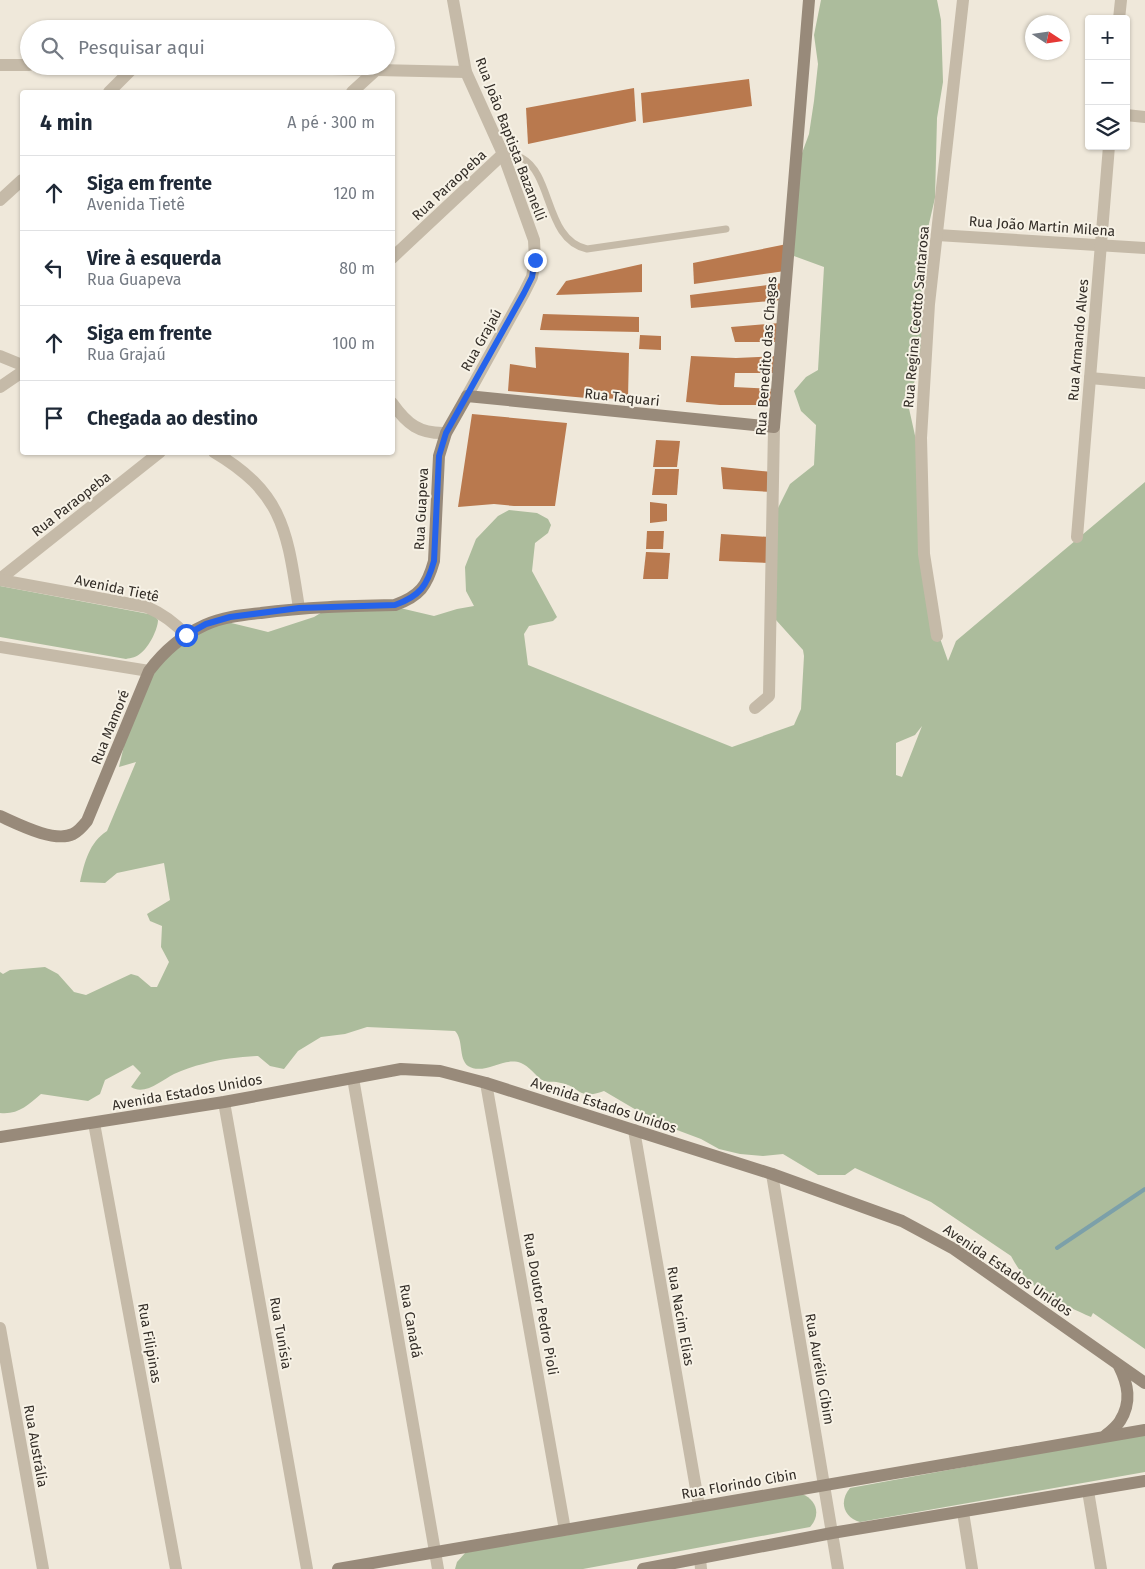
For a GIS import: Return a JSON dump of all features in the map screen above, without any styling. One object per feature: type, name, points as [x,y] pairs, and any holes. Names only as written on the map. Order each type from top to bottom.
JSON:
[{"type":"street","name":"Rua João Baptista Bazanelli","points":[[453,0],[466,72],[503,154],[534,240],[535,260]]},
{"type":"street","name":"Rua Benedito das Chagas","points":[[755,708],[769,696],[774,427],[809,0]]},
{"type":"street","name":"Rua Regina Ceotto Santarosa","points":[[937,636],[924,554],[921,438],[929,304],[963,0]]},
{"type":"street","points":[[1119,15],[1120,0]]},
{"type":"street","points":[[0,65],[20,65]]},
{"type":"street","points":[[395,71],[466,72]]},
{"type":"street","points":[[111,90],[126,75]]},
{"type":"street","points":[[354,90],[371,75]]},
{"type":"street","points":[[1130,115],[1145,117]]},
{"type":"street","name":"Rua Armando Alves","points":[[1077,537],[1109,150]]},
{"type":"street","name":"Rua Paraopeba","points":[[395,255],[503,154]]},
{"type":"street","points":[[0,200],[20,182]]},
{"type":"street","name":"Rua João Martin Milena","points":[[937,235],[1145,248]]},
{"type":"street","name":"Rua Grajaú","points":[[446,433],[524,293],[532,277],[535,260]]},
{"type":"street","points":[[0,356],[20,364]]},
{"type":"street","points":[[0,386],[20,373]]},
{"type":"street","points":[[1090,378],[1145,384]]},
{"type":"street","name":"Rua Taquari","points":[[467,396],[774,427]]},
{"type":"street","points":[[395,407],[411,425],[433,434],[446,433]]},
{"type":"street","name":"Rua Guapeva","points":[[299,608],[395,605],[409,600],[421,590],[430,577],[434,561],[439,456],[446,433]]},
{"type":"street","name":"Rua Paraopeba","points":[[0,580],[156,455]]},
{"type":"street","points":[[186,635],[206,624],[230,617],[299,608],[288,546],[275,508],[258,486],[219,455]]},
{"type":"street","name":"Avenida Tietê","points":[[0,580],[147,607],[162,613],[186,635]]},
{"type":"street","name":"Rua Mamoré","points":[[0,816],[42,833],[58,836],[71,836],[79,830],[88,821],[149,671],[160,656],[186,635]]},
{"type":"street","points":[[0,647],[149,671]]},
{"type":"street","name":"Avenida Estados Unidos","points":[[0,1137],[224,1102],[401,1069],[440,1071],[486,1083],[772,1174],[902,1221],[954,1248],[1145,1383]]},
{"type":"street","name":"Rua Canadá","points":[[353,1078],[438,1569]]},
{"type":"street","name":"Rua Doutor Pedro Pioli","points":[[486,1083],[565,1530]]},
{"type":"street","name":"Rua Tunísia","points":[[224,1102],[307,1569]]},
{"type":"street","name":"Rua Filipinas","points":[[94,1123],[176,1569]]},
{"type":"street","name":"Rua Nacim Elias","points":[[634,1130],[699,1506]]},
{"type":"street","name":"Rua Aurélio Cibim","points":[[772,1174],[838,1569]]},
{"type":"street","name":"Rua Austrália","points":[[0,1328],[44,1569]]},
{"type":"street","points":[[1106,1435],[1120,1421],[1128,1402],[1127,1382],[1118,1364]]},
{"type":"street","name":"Rua Florindo Cibin","points":[[338,1569],[1106,1435],[1145,1430]]},
{"type":"street","points":[[643,1569],[700,1564],[832,1533],[1145,1481]]},
{"type":"street","points":[[1088,1491],[1101,1569]]},
{"type":"street","points":[[963,1512],[972,1569]]},
{"type":"lane","points":[[503,154],[521,158],[531,165],[560,230],[578,247],[587,249],[726,229]]},
{"type":"green space","points":[[821,0],[937,0],[941,20],[943,82],[937,118],[935,198],[921,258],[923,352],[908,404],[916,440],[936,627],[948,661],[956,641],[1145,482],[1145,1349],[1093,1313],[1091,1317],[1045,1294],[1026,1278],[1011,1256],[931,1202],[855,1168],[845,1175],[818,1175],[783,1154],[763,1156],[740,1154],[719,1149],[701,1139],[677,1130],[659,1119],[638,1111],[604,1091],[595,1094],[584,1094],[559,1082],[544,1081],[521,1063],[508,1062],[481,1069],[468,1066],[463,1058],[458,1035],[455,1031],[367,1027],[345,1034],[321,1037],[298,1051],[284,1069],[270,1066],[258,1056],[231,1058],[188,1068],[142,1090],[131,1087],[141,1073],[133,1065],[105,1080],[100,1094],[88,1101],[41,1094],[17,1111],[0,1113],[0,972],[3,974],[10,970],[45,967],[58,974],[74,992],[86,995],[131,974],[138,976],[151,987],[157,987],[169,962],[161,947],[162,926],[150,921],[147,914],[170,900],[164,863],[117,873],[105,883],[80,882],[89,853],[96,841],[107,831],[136,762],[119,767],[130,719],[147,678],[180,644],[223,621],[268,632],[314,617],[334,605],[383,604],[434,616],[474,606],[466,591],[465,567],[476,539],[498,516],[509,510],[537,513],[548,519],[551,525],[548,533],[535,543],[532,571],[557,617],[553,621],[529,626],[524,634],[528,665],[732,747],[794,725],[801,709],[804,656],[803,650],[776,620],[774,516],[790,484],[814,465],[816,425],[801,411],[794,391],[806,377],[818,370],[824,267],[783,252],[791,183],[809,134],[814,101],[818,64],[814,35]],"holes":[[[922,726],[902,777],[896,775],[896,743],[915,735]]]},
{"type":"green space","points":[[0,586],[154,615],[158,620],[158,624],[147,647],[136,656],[126,659],[0,637]]},
{"type":"green space","points":[[1145,1434],[1145,1472],[860,1522],[854,1520],[844,1508],[845,1498],[850,1488]]},
{"type":"green space","points":[[802,1494],[811,1500],[816,1508],[816,1518],[810,1527],[583,1569],[455,1569],[457,1562],[466,1552]]},
{"type":"building","points":[[749,79],[752,106],[643,123],[641,93]]},
{"type":"building","points":[[634,88],[636,121],[528,144],[526,108]]},
{"type":"building","points":[[787,244],[785,271],[694,284],[693,263]]},
{"type":"building","points":[[642,264],[642,292],[556,295],[566,281]]},
{"type":"building","points":[[783,283],[782,300],[691,308],[690,295]]},
{"type":"building","points":[[543,314],[639,317],[639,332],[540,330]]},
{"type":"building","points":[[780,323],[779,342],[735,342],[731,327]]},
{"type":"building","points":[[640,335],[661,336],[661,350],[639,349]]},
{"type":"building","points":[[535,347],[629,353],[628,398],[598,399],[508,391],[510,364],[536,368]]},
{"type":"building","points":[[691,356],[736,358],[778,356],[775,373],[735,373],[734,387],[774,389],[773,405],[720,405],[686,402]]},
{"type":"building","points":[[472,414],[567,423],[555,506],[494,504],[458,507]]},
{"type":"building","points":[[656,440],[680,441],[677,467],[653,467]]},
{"type":"building","points":[[721,467],[772,472],[772,492],[723,489]]},
{"type":"building","points":[[655,469],[679,469],[677,495],[652,495]]},
{"type":"building","points":[[650,502],[667,504],[667,521],[650,523]]},
{"type":"building","points":[[647,531],[664,531],[663,549],[646,549]]},
{"type":"building","points":[[721,534],[770,537],[770,563],[719,561]]},
{"type":"building","points":[[646,552],[670,553],[668,579],[643,579]]},
{"type":"waterway","points":[[1057,1248],[1145,1189]]},
{"type":"route","points":[[186,635],[206,624],[230,617],[299,608],[395,605],[409,600],[421,590],[430,577],[434,561],[439,456],[446,433],[524,293],[532,277],[535,260]]}]
